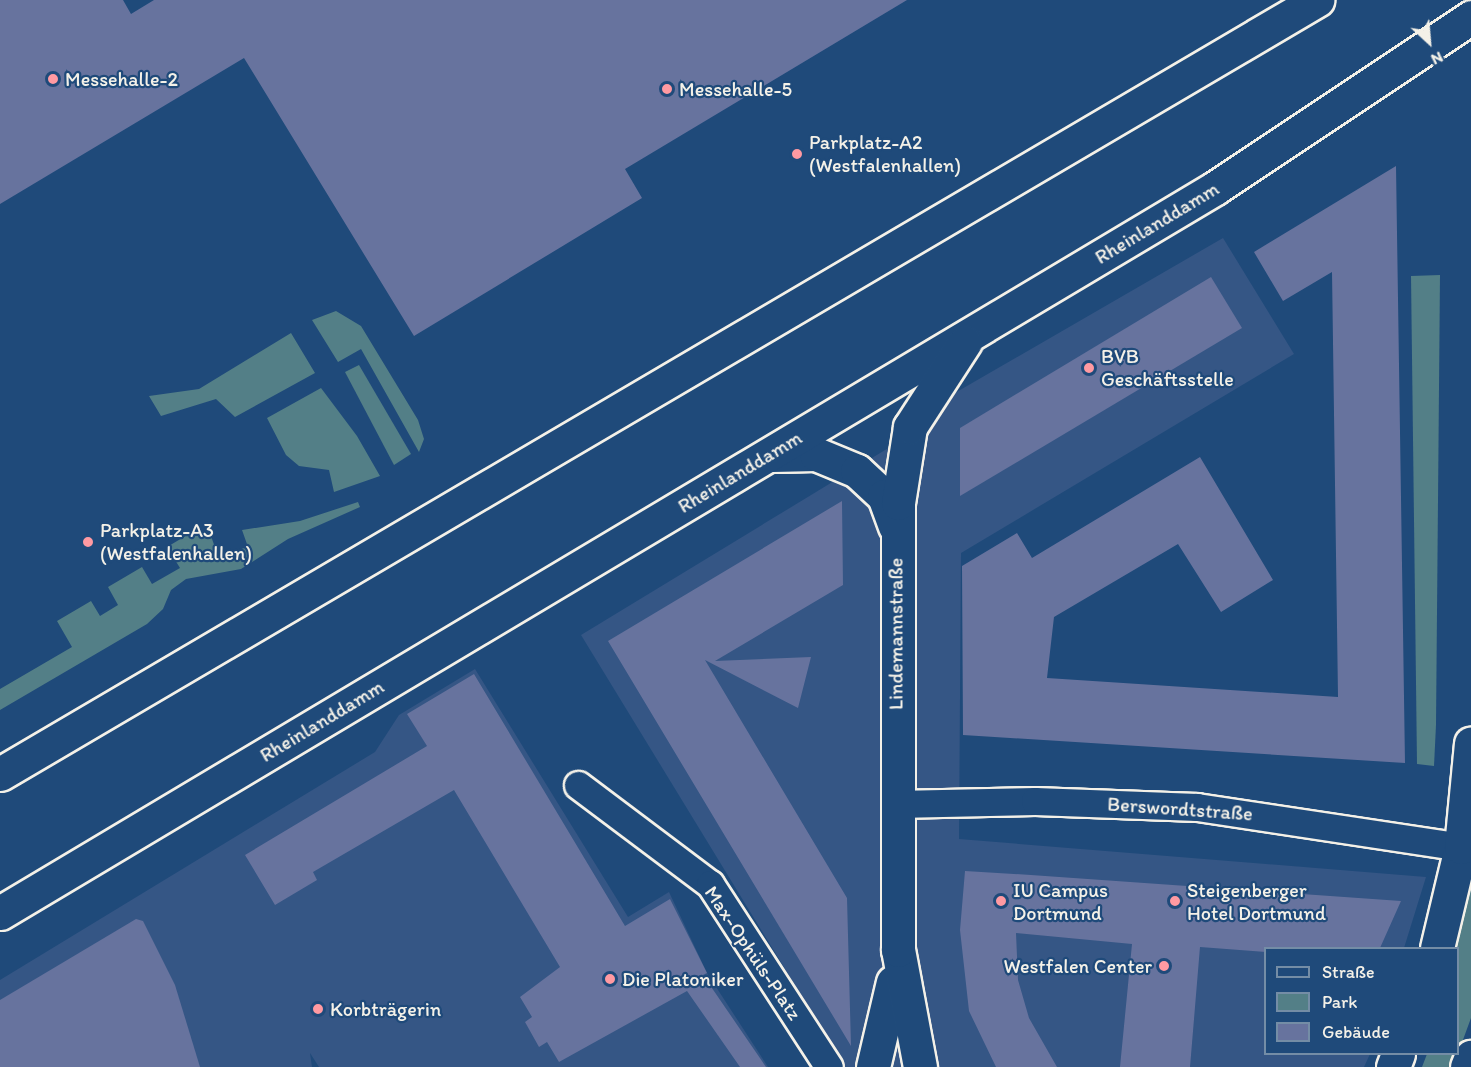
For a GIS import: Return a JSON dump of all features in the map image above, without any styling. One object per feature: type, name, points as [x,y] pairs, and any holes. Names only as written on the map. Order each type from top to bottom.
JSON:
[{"type":"main road","points":[[1212,58],[1253,21],[1265,0]]},
{"type":"main road","points":[[0,774],[1212,58],[1317,0]]},
{"type":"main road","name":"Rheinlanddamm","points":[[0,913],[1215,188],[1471,17]]},
{"type":"main road","name":"Lindemannstraße","points":[[920,1067],[898,950],[896,530],[910,427],[968,335]]},
{"type":"main road","points":[[762,459],[782,451],[816,454],[857,471],[884,496],[896,530]]},
{"type":"main road","points":[[1437,947],[1461,847],[1471,743]]},
{"type":"main road","name":"Lindemannstraße","points":[[873,1067],[898,950]]},
{"type":"main road","points":[[1467,1067],[1471,1057]]},
{"type":"main road","points":[[885,1067],[909,1067]]},
{"type":"street","name":"Max-Ophüls-Platz","points":[[578,785],[710,884],[829,1067]]},
{"type":"street","name":"Berswordtstraße","points":[[896,804],[1035,801],[1197,807],[1461,847]]},
{"type":"shaded area","points":[[1223,238],[1294,354],[961,553],[959,839],[1426,877],[1404,947],[1264,947],[1264,1055],[1370,1055],[1364,1067],[845,1067],[581,635],[936,419],[941,401]]},
{"type":"shaded area","points":[[475,669],[628,917],[669,892],[707,973],[768,1067],[319,1067],[310,1053],[312,1067],[0,1067],[0,980],[375,752],[399,715]]},
{"type":"green space","points":[[1440,275],[1434,766],[1417,764],[1411,276]]},
{"type":"green space","points":[[336,311],[361,326],[418,420],[424,439],[419,452],[361,349],[338,362],[312,320]]},
{"type":"green space","points":[[291,333],[315,373],[235,417],[216,399],[161,416],[149,396],[199,389]]},
{"type":"green space","points":[[359,365],[411,454],[394,465],[345,372]]},
{"type":"green space","points":[[321,388],[357,436],[380,476],[334,492],[329,470],[299,466],[286,455],[267,418]]},
{"type":"green space","points":[[358,502],[360,507],[288,539],[241,569],[186,579],[171,590],[163,609],[147,624],[0,710],[0,689],[72,647],[57,621],[91,601],[100,616],[118,605],[108,587],[142,567],[152,584],[180,568],[167,547],[199,528],[205,537],[211,536],[218,556],[248,547],[242,530],[300,521]]},
{"type":"green space","points":[[1471,885],[1471,1018],[1459,1050],[1459,947],[1454,947]]},
{"type":"green space","points":[[1427,1055],[1458,1055],[1453,1067],[1422,1067]]},
{"type":"building","points":[[0,0],[123,0],[131,14],[154,0],[907,0],[625,169],[642,198],[414,336],[244,58],[0,204]]},
{"type":"building","points":[[1396,166],[1405,763],[963,735],[962,566],[1017,533],[1032,558],[1200,457],[1273,580],[1221,612],[1178,544],[1054,617],[1047,678],[1338,697],[1332,272],[1283,301],[1254,252]]},
{"type":"building","points":[[1211,277],[1242,328],[960,496],[960,428]]},
{"type":"building","points":[[842,501],[843,585],[715,661],[811,657],[798,708],[705,660],[847,898],[851,1046],[608,641]]},
{"type":"building","points":[[474,674],[625,926],[670,899],[707,973],[703,975],[766,1067],[740,1067],[687,991],[559,1062],[547,1042],[539,1047],[525,1022],[532,1017],[520,997],[560,967],[454,790],[313,872],[317,880],[275,905],[245,855],[427,746],[407,714]]},
{"type":"building","name":"Westfalen Center","points":[[965,871],[1401,901],[1380,947],[1264,947],[1264,952],[1200,947],[1190,1067],[1120,1067],[1132,944],[1016,933],[1018,980],[1029,1018],[1057,1067],[996,1067],[969,1011],[960,930]]},
{"type":"building","points":[[136,919],[143,921],[175,985],[200,1067],[0,1067],[0,1000]]},
{"type":"place","name":"Messehalle-2","points":[[53,79]]},
{"type":"place","name":"Messehalle-5","points":[[667,89]]},
{"type":"place","name":"Parkplatz-A2 (Westfalenhallen)","points":[[797,154]]},
{"type":"place","name":"BVB Geschäftsstelle","points":[[1089,368]]},
{"type":"place","name":"Parkplatz-A3 (Westfalenhallen)","points":[[88,542]]},
{"type":"place","name":"IU Campus Dortmund","points":[[1001,901]]},
{"type":"place","name":"Steigenberger Hotel Dortmund","points":[[1175,901]]},
{"type":"place","name":"Westfalen Center","points":[[1164,966]]},
{"type":"place","name":"Die Platoniker","points":[[610,979]]},
{"type":"place","name":"Korbträgerin","points":[[318,1009]]}]
